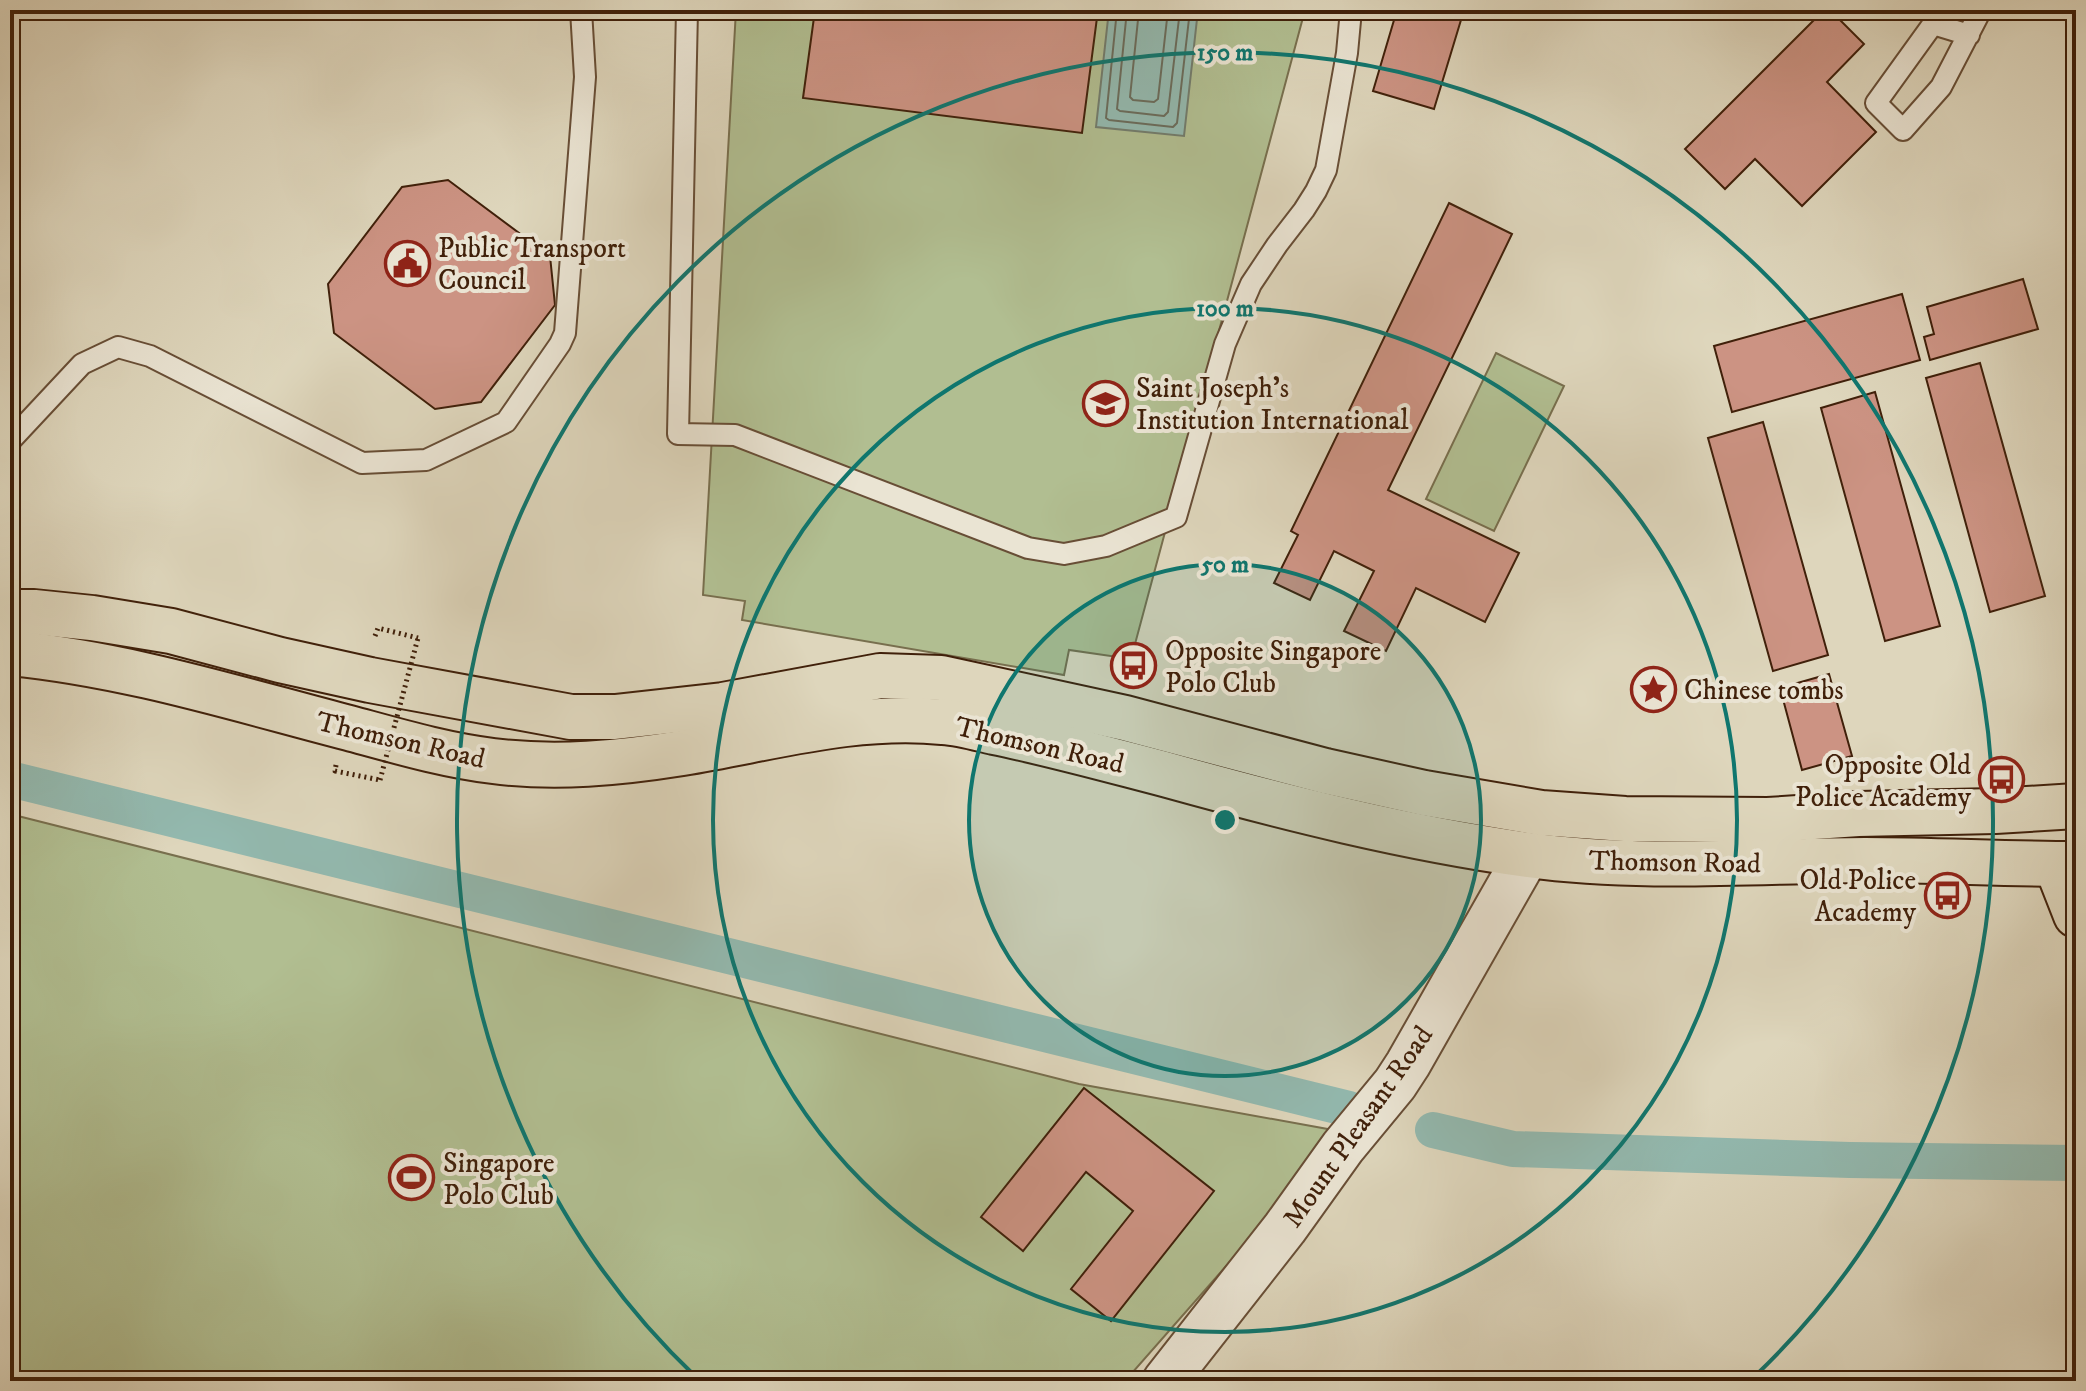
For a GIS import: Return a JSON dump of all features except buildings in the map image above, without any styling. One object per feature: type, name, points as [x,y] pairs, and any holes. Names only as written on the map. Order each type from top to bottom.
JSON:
[{"type":"main road","name":"Thomson Road","points":[[10,612],[92,618],[171,631],[370,680],[571,717],[615,717],[723,705],[880,676],[941,678],[1125,718],[1325,771],[1424,793],[1541,813],[1625,819],[1768,820],[2076,806]]},
{"type":"main road","name":"Thomson Road","points":[[10,653],[100,666],[198,687],[425,748],[489,761],[540,766],[597,764],[682,753],[805,729],[861,722],[888,719],[945,722],[1045,742],[1361,825],[1527,855],[1674,864],[1871,860],[2066,864]]},
{"type":"main road","points":[[2066,864],[2076,915]]},
{"type":"street","name":"Mount Pleasant Road","points":[[1165,1381],[1285,1228],[1343,1147],[1395,1084],[1527,855]]},
{"type":"lane","points":[[10,441],[82,364],[118,347],[150,356],[362,463],[426,460],[506,422],[565,333],[585,77],[581,10]]},
{"type":"lane","points":[[687,10],[678,434],[735,435],[1028,548],[1064,554],[1106,546],[1176,517],[1225,344],[1251,284],[1304,210],[1326,170],[1347,53],[1351,10]]},
{"type":"lane","points":[[1969,35],[1933,24],[1876,103],[1903,130],[1941,87],[1969,35],[1981,10]]},
{"type":"path","points":[[375,636],[378,628],[418,638],[380,780]]},
{"type":"green space","points":[[736,10],[1305,10],[1131,659],[1069,650],[1064,675],[742,620],[745,601],[703,595]]},
{"type":"green space","points":[[1496,353],[1564,386],[1494,531],[1426,499]]},
{"type":"green space","name":"Singapore Polo Club","points":[[10,814],[1079,1084],[1344,1132],[1125,1381],[10,1381]]},
{"type":"water","points":[[1109,10],[1198,10],[1184,136],[1096,127]]},
{"type":"waterway","points":[[10,779],[1349,1109]]},
{"type":"waterway","points":[[1433,1130],[1513,1149],[1850,1160],[2076,1163]]},
{"type":"place","name":"Public Transport Council","points":[[407,263]]},
{"type":"place","name":"Saint Joseph's Institution International","points":[[1105,403]]},
{"type":"place","name":"Opposite Singapore Polo Club","points":[[1134,666]]},
{"type":"place","name":"Chinese tombs","points":[[1653,689]]},
{"type":"place","name":"Opposite Old Police Academy","points":[[2002,780]]},
{"type":"place","name":"Old Police Academy","points":[[1947,895]]},
{"type":"place","name":"Singapore Polo Club","points":[[412,1178]]}]
